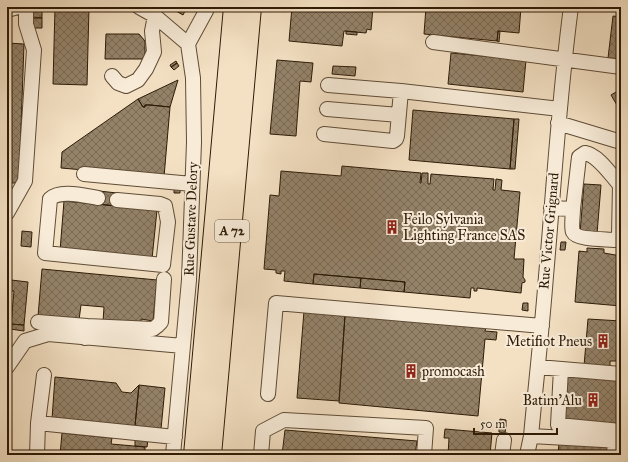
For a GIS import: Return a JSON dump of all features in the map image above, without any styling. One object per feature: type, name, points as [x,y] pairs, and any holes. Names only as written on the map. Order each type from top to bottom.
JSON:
[{"type":"highway","name":"A 72","points":[[194,455],[234,7]]},
{"type":"highway","name":"A 72","points":[[211,455],[251,7]]},
{"type":"street","points":[[7,10],[18,7]]},
{"type":"street","points":[[7,213],[25,181],[34,50],[26,24],[26,7]]},
{"type":"street","points":[[139,7],[155,16],[188,44],[207,7]]},
{"type":"street","name":"Rue Victor Grignard","points":[[527,455],[531,436],[538,367],[564,58],[571,7]]},
{"type":"street","points":[[112,76],[118,84],[126,86],[138,80],[146,69],[154,52],[152,31],[155,16]]},
{"type":"street","points":[[433,42],[564,58],[621,67]]},
{"type":"street","name":"Rue Gustave Delory","points":[[173,455],[189,280],[194,142],[193,78],[188,44]]},
{"type":"street","points":[[328,85],[401,91],[559,116],[621,142]]},
{"type":"street","points":[[324,134],[393,141],[397,136],[401,91]]},
{"type":"street","points":[[327,109],[398,115]]},
{"type":"street","points":[[585,153],[591,154],[596,157],[620,185],[619,234],[617,238],[614,240],[582,238],[576,236],[573,232],[574,210],[579,157],[585,153]]},
{"type":"street","points":[[84,174],[192,184]]},
{"type":"street","points":[[98,198],[61,193],[54,195],[50,199],[45,253],[163,265],[168,222],[165,206],[160,204],[117,200]]},
{"type":"street","points":[[552,208],[574,210]]},
{"type":"street","points":[[168,222],[191,224]]},
{"type":"street","points":[[7,367],[25,341],[48,334],[153,329],[161,322],[164,279]]},
{"type":"street","points":[[268,394],[276,303],[542,326]]},
{"type":"street","points":[[38,322],[86,332],[183,346]]},
{"type":"street","points":[[538,367],[621,374]]},
{"type":"street","points":[[561,369],[558,425],[619,437]]},
{"type":"street","points":[[36,455],[44,375]]},
{"type":"street","points":[[261,455],[263,431],[284,420],[426,428],[424,455]]},
{"type":"street","points":[[38,423],[175,437]]},
{"type":"street","points":[[531,436],[619,437]]},
{"type":"street","points":[[614,455],[619,437]]},
{"type":"street","points":[[502,455],[504,440]]},
{"type":"building","points":[[33,7],[42,7],[42,18],[33,17]]},
{"type":"building","points":[[55,7],[89,7],[87,85],[53,84]]},
{"type":"building","points":[[169,7],[187,7],[183,15]]},
{"type":"building","points":[[292,7],[373,7],[371,30],[367,29],[366,33],[344,31],[342,46],[289,41]]},
{"type":"building","points":[[426,7],[521,7],[519,33],[498,31],[497,41],[424,34]]},
{"type":"building","points":[[601,7],[621,7],[621,12],[600,10]]},
{"type":"building","points":[[613,16],[621,17],[621,59],[608,58]]},
{"type":"building","points":[[32,18],[42,18],[42,28],[32,28]]},
{"type":"building","points":[[346,31],[357,32],[357,35],[346,34]]},
{"type":"building","points":[[498,31],[500,31],[499,42],[497,41]]},
{"type":"building","points":[[106,34],[139,34],[145,41],[145,59],[105,59]]},
{"type":"building","points":[[7,43],[24,44],[19,183],[7,183]]},
{"type":"building","points":[[451,53],[526,60],[523,92],[448,84]]},
{"type":"building","points":[[277,60],[313,63],[311,82],[300,81],[296,136],[270,134]]},
{"type":"building","points":[[176,61],[177,63],[171,67],[170,65]]},
{"type":"building","points":[[177,63],[179,66],[174,70],[171,67]]},
{"type":"building","points":[[333,66],[356,67],[355,76],[332,74]]},
{"type":"building","points":[[178,80],[170,107],[145,105],[145,107],[143,107],[138,99]]},
{"type":"building","points":[[621,89],[621,112],[611,95]]},
{"type":"building","points":[[138,99],[143,107],[145,107],[145,105],[150,105],[170,107],[164,177],[61,168],[62,152]]},
{"type":"building","points":[[413,110],[514,119],[510,169],[409,160]]},
{"type":"building","points":[[514,119],[519,119],[515,169],[510,169]]},
{"type":"building","name":"Feilo Sylvania Lighting France SAS","points":[[342,166],[421,173],[420,183],[422,173],[428,173],[428,184],[430,184],[431,174],[494,179],[493,190],[495,190],[496,179],[502,180],[501,190],[520,192],[514,259],[524,259],[523,277],[525,282],[522,283],[521,293],[477,288],[477,291],[474,291],[474,288],[471,288],[470,298],[404,292],[405,282],[314,274],[313,284],[284,281],[285,271],[281,271],[281,274],[276,273],[276,270],[264,269],[270,195],[279,196],[281,171],[341,176]]},
{"type":"building","points":[[584,184],[601,185],[597,234],[580,233]]},
{"type":"building","points":[[174,188],[180,188],[180,193],[174,193]]},
{"type":"building","points":[[99,191],[117,193],[116,206],[98,204]]},
{"type":"building","points":[[64,201],[157,210],[152,259],[60,251]]},
{"type":"building","points":[[22,231],[32,232],[31,247],[21,246]]},
{"type":"building","points":[[561,242],[566,242],[565,250],[560,250]]},
{"type":"building","points":[[587,248],[604,249],[604,253],[621,256],[621,306],[575,302],[579,251],[587,252]]},
{"type":"building","points":[[42,269],[157,280],[153,321],[141,319],[141,326],[103,322],[104,307],[81,305],[79,320],[38,316]]},
{"type":"building","points":[[314,274],[361,278],[360,288],[313,284]]},
{"type":"building","points":[[361,278],[405,282],[404,292],[360,288]]},
{"type":"building","points":[[11,280],[28,282],[24,325],[11,324],[14,291],[10,291]]},
{"type":"building","points":[[523,303],[528,303],[528,311],[522,310]]},
{"type":"building","points":[[304,311],[345,315],[339,401],[297,398]]},
{"type":"building","name":"promocash","points":[[345,315],[486,327],[485,331],[497,332],[496,340],[485,339],[478,416],[339,403]]},
{"type":"building","name":"Metifiot Pneus","points":[[588,319],[621,321],[621,361],[610,361],[610,369],[584,366]]},
{"type":"building","points":[[10,324],[24,325],[24,331],[10,329]]},
{"type":"building","name":"Batim'Alu","points":[[566,373],[621,378],[621,428],[562,423]]},
{"type":"building","points":[[55,377],[116,383],[122,392],[131,393],[139,385],[135,426],[52,419]]},
{"type":"building","points":[[139,385],[165,388],[161,429],[135,426]]},
{"type":"building","points":[[500,419],[506,420],[506,426],[499,426]]},
{"type":"building","points":[[499,426],[506,426],[505,433],[499,432]]},
{"type":"building","points":[[445,429],[492,433],[490,455],[448,455],[449,438],[444,438]]},
{"type":"building","points":[[285,430],[417,441],[415,455],[282,455]]},
{"type":"building","points":[[62,433],[112,438],[111,444],[145,447],[145,455],[60,455]]},
{"type":"building","points":[[135,437],[148,439],[147,447],[135,446]]},
{"type":"building","points":[[559,443],[611,448],[611,455],[558,455]]},
{"type":"place","name":"Feilo Sylvania Lighting France SAS","points":[[392,227]]},
{"type":"place","name":"Metifiot Pneus","points":[[603,341]]},
{"type":"place","name":"promocash","points":[[411,371]]},
{"type":"place","name":"Batim'Alu","points":[[593,400]]}]
